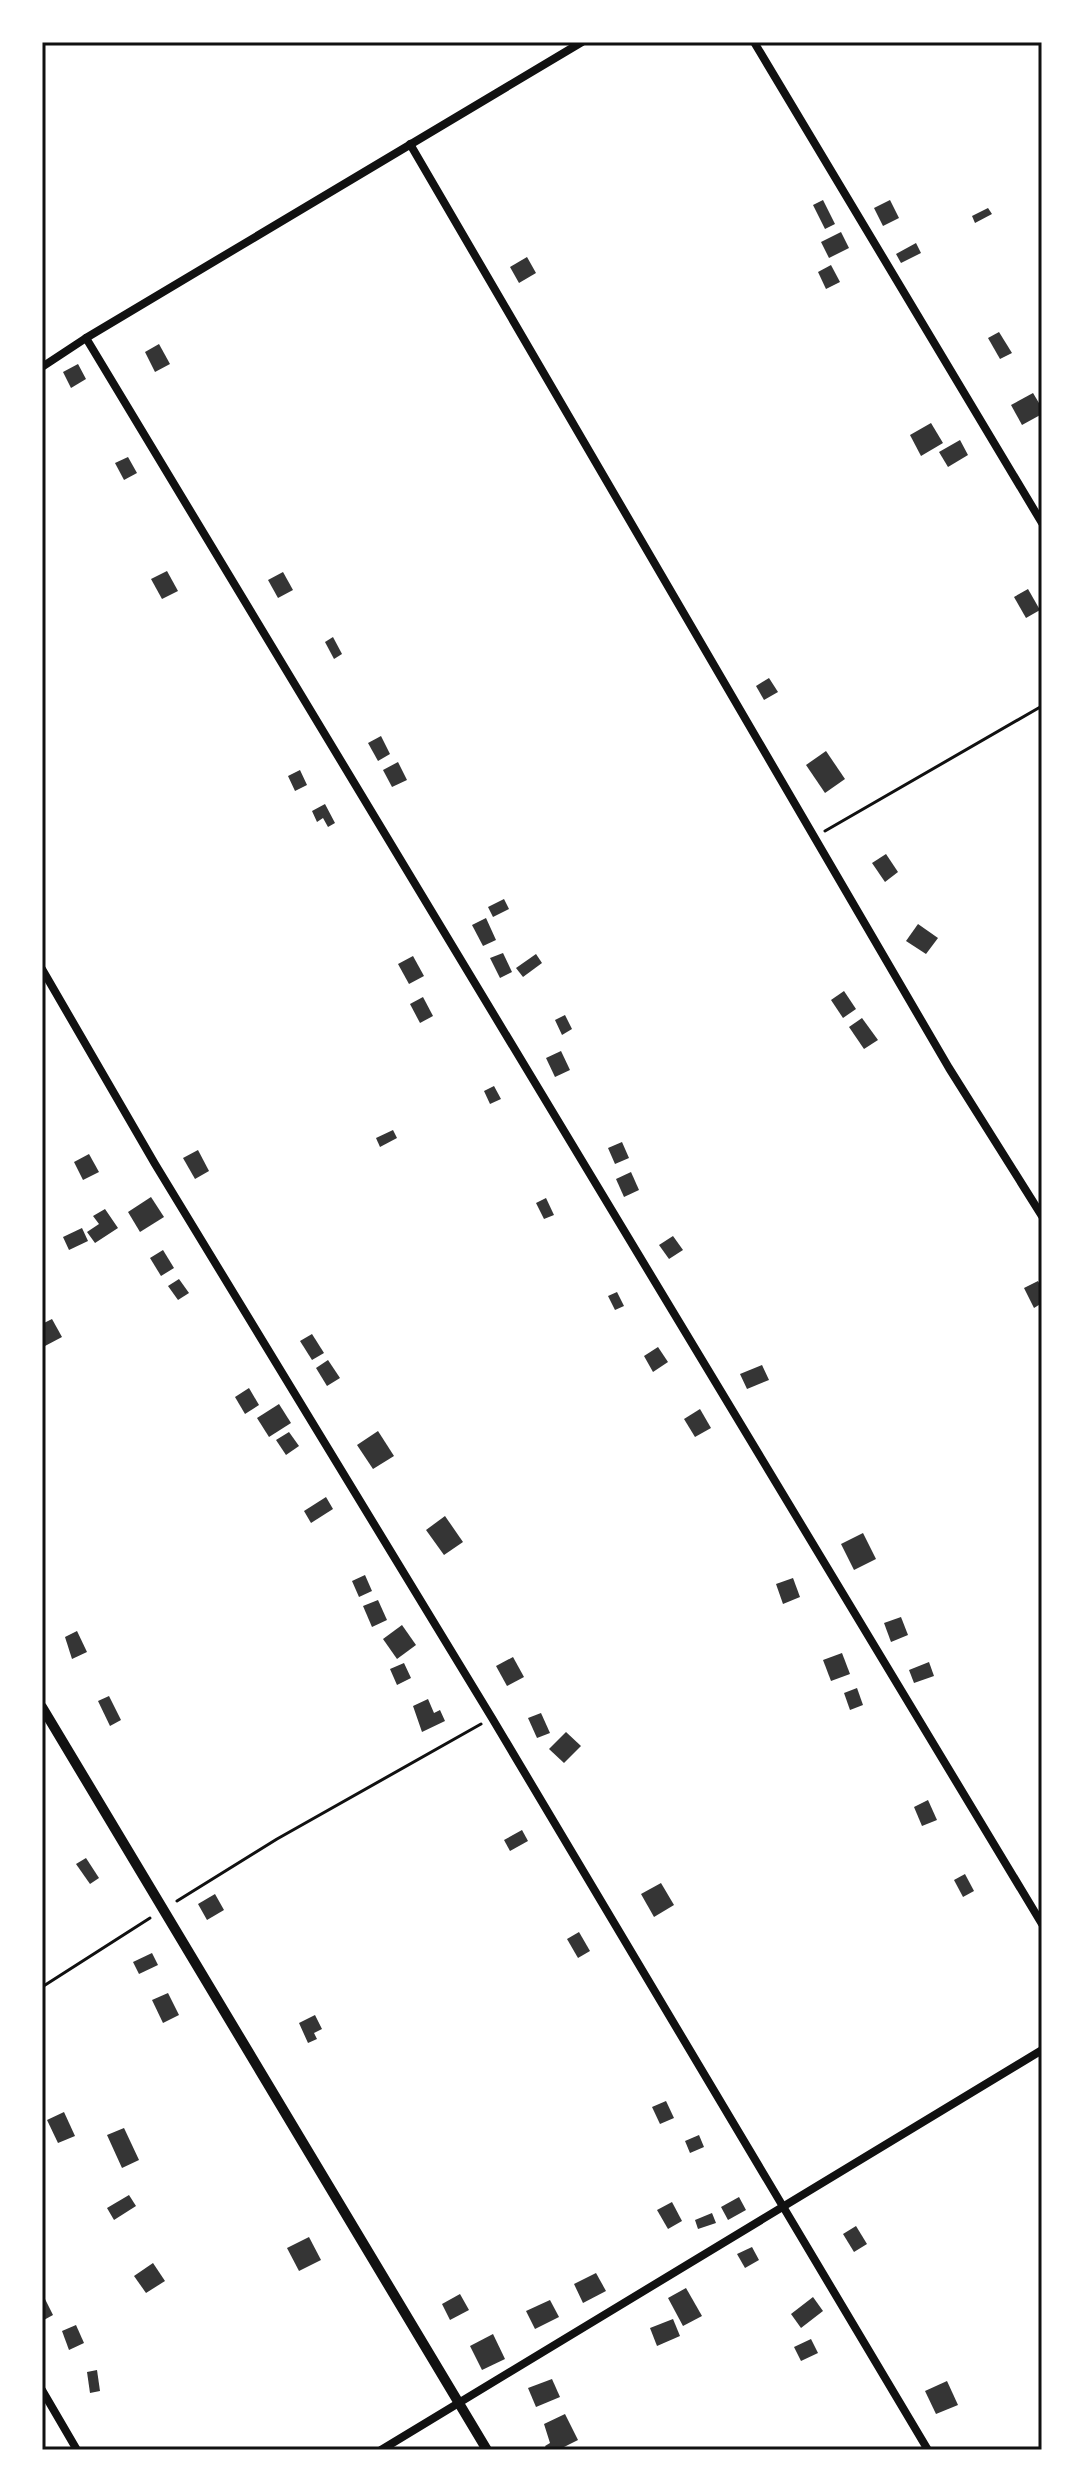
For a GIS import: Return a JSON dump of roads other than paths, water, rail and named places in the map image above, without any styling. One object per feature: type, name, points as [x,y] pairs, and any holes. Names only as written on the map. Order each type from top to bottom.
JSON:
[{"type":"street","points":[[42,367],[582,42]]},
{"type":"street","points":[[754,42],[1042,523]]},
{"type":"street","points":[[410,144],[949,1068],[1042,1216]]},
{"type":"street","points":[[86,338],[1042,1924]]},
{"type":"street","points":[[42,969],[155,1164],[492,1718],[928,2450]]},
{"type":"street","points":[[42,1707],[487,2450]]},
{"type":"street","points":[[381,2450],[1042,2050]]},
{"type":"street","points":[[42,2390],[77,2450]]}]
